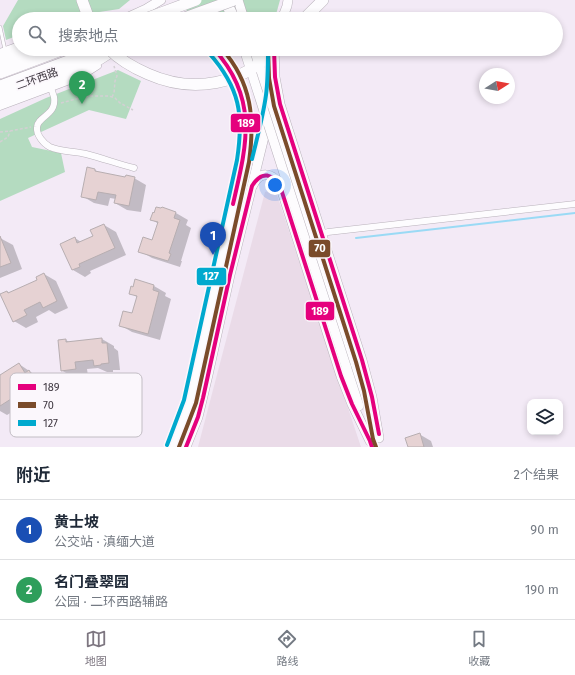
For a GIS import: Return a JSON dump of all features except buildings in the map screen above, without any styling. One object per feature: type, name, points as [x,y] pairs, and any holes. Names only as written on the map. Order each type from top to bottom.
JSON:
[{"type":"highway","points":[[82,0],[86,12]]},
{"type":"highway","points":[[164,12],[196,0]]},
{"type":"highway","points":[[227,0],[231,12]]},
{"type":"highway","points":[[201,12],[234,0]]},
{"type":"highway","points":[[311,12],[324,0]]},
{"type":"highway","points":[[2,57],[12,54]]},
{"type":"highway","points":[[0,72],[45,56]]},
{"type":"highway","points":[[0,86],[92,56]]},
{"type":"highway","points":[[0,100],[78,71],[90,65],[102,56]]},
{"type":"highway","points":[[118,56],[142,72],[171,82],[190,85],[209,84],[226,80],[255,66],[268,56]]},
{"type":"main road","points":[[139,12],[161,0]]},
{"type":"main road","points":[[177,0],[180,12]]},
{"type":"main road","points":[[238,0],[242,12]]},
{"type":"main road","points":[[285,12],[289,2]]},
{"type":"main road","points":[[2,57],[12,55]]},
{"type":"main road","name":"二环西路","points":[[0,93],[95,56]]},
{"type":"main road","points":[[173,447],[190,402],[243,161],[246,140],[246,111],[240,90],[232,72],[221,56]]},
{"type":"main road","points":[[246,56],[371,444]]},
{"type":"main road","points":[[256,56],[380,442]]},
{"type":"main road","points":[[186,447],[198,417],[230,275],[269,118],[275,56]]},
{"type":"main road","points":[[274,71],[280,104],[364,368],[372,397],[380,442]]},
{"type":"main road","points":[[252,186],[255,181],[261,176],[265,175],[272,177],[278,182],[341,376],[371,444]]},
{"type":"main road","points":[[285,201],[288,193],[295,188],[303,189],[308,193]]},
{"type":"street","points":[[2,57],[12,50]]},
{"type":"street","points":[[0,107],[78,78],[101,64],[106,56]]},
{"type":"street","points":[[51,88],[54,98],[51,112],[39,122],[37,127],[38,133],[42,140],[49,146],[55,148],[87,154],[134,168]]},
{"type":"street","points":[[321,234],[575,204]]},
{"type":"lane","points":[[0,27],[2,57]]},
{"type":"path","points":[[112,56],[117,76],[112,97]]},
{"type":"path","points":[[53,106],[87,96],[109,96],[115,98],[120,103],[132,110]]},
{"type":"path","points":[[0,132],[37,127]]},
{"type":"path","points":[[0,142],[8,137],[10,131]]},
{"type":"shaded area","points":[[275,189],[361,447],[198,447],[265,192]]},
{"type":"green space","points":[[18,0],[130,0],[119,9],[99,12],[12,12],[12,38],[6,40],[3,26]]},
{"type":"green space","points":[[184,0],[280,0],[277,12],[187,12]]},
{"type":"green space","points":[[118,70],[141,81],[126,119],[89,110],[28,138],[32,147],[61,153],[65,172],[0,201],[0,119],[46,98]]},
{"type":"waterway","points":[[356,238],[575,213]]},
{"type":"transit line","name":"127","points":[[167,445],[184,400],[237,160],[239,144],[239,116],[233,90],[227,78],[211,56]]},
{"type":"transit line","name":"189","points":[[219,56],[238,86],[246,123],[242,162],[233,204]]},
{"type":"transit line","name":"70","points":[[179,447],[196,403],[249,162],[251,146],[252,131],[249,102],[240,75],[227,56]]},
{"type":"transit line","name":"70","points":[[268,56],[269,78],[274,106],[356,362],[376,447]]},
{"type":"transit line","name":"127","points":[[252,159],[262,119],[266,95],[268,56]]},
{"type":"transit line","name":"189","points":[[274,56],[275,77],[280,104],[362,360],[372,397],[379,434]]},
{"type":"transit line","name":"189","points":[[186,447],[198,417],[203,398],[230,275],[252,186],[260,177],[263,176],[271,177],[281,189],[341,376],[372,447]]},
{"type":"place","name":"名门叠翠园","points":[[82,104]]},
{"type":"place","name":"黄士坡","points":[[213,255]]}]
